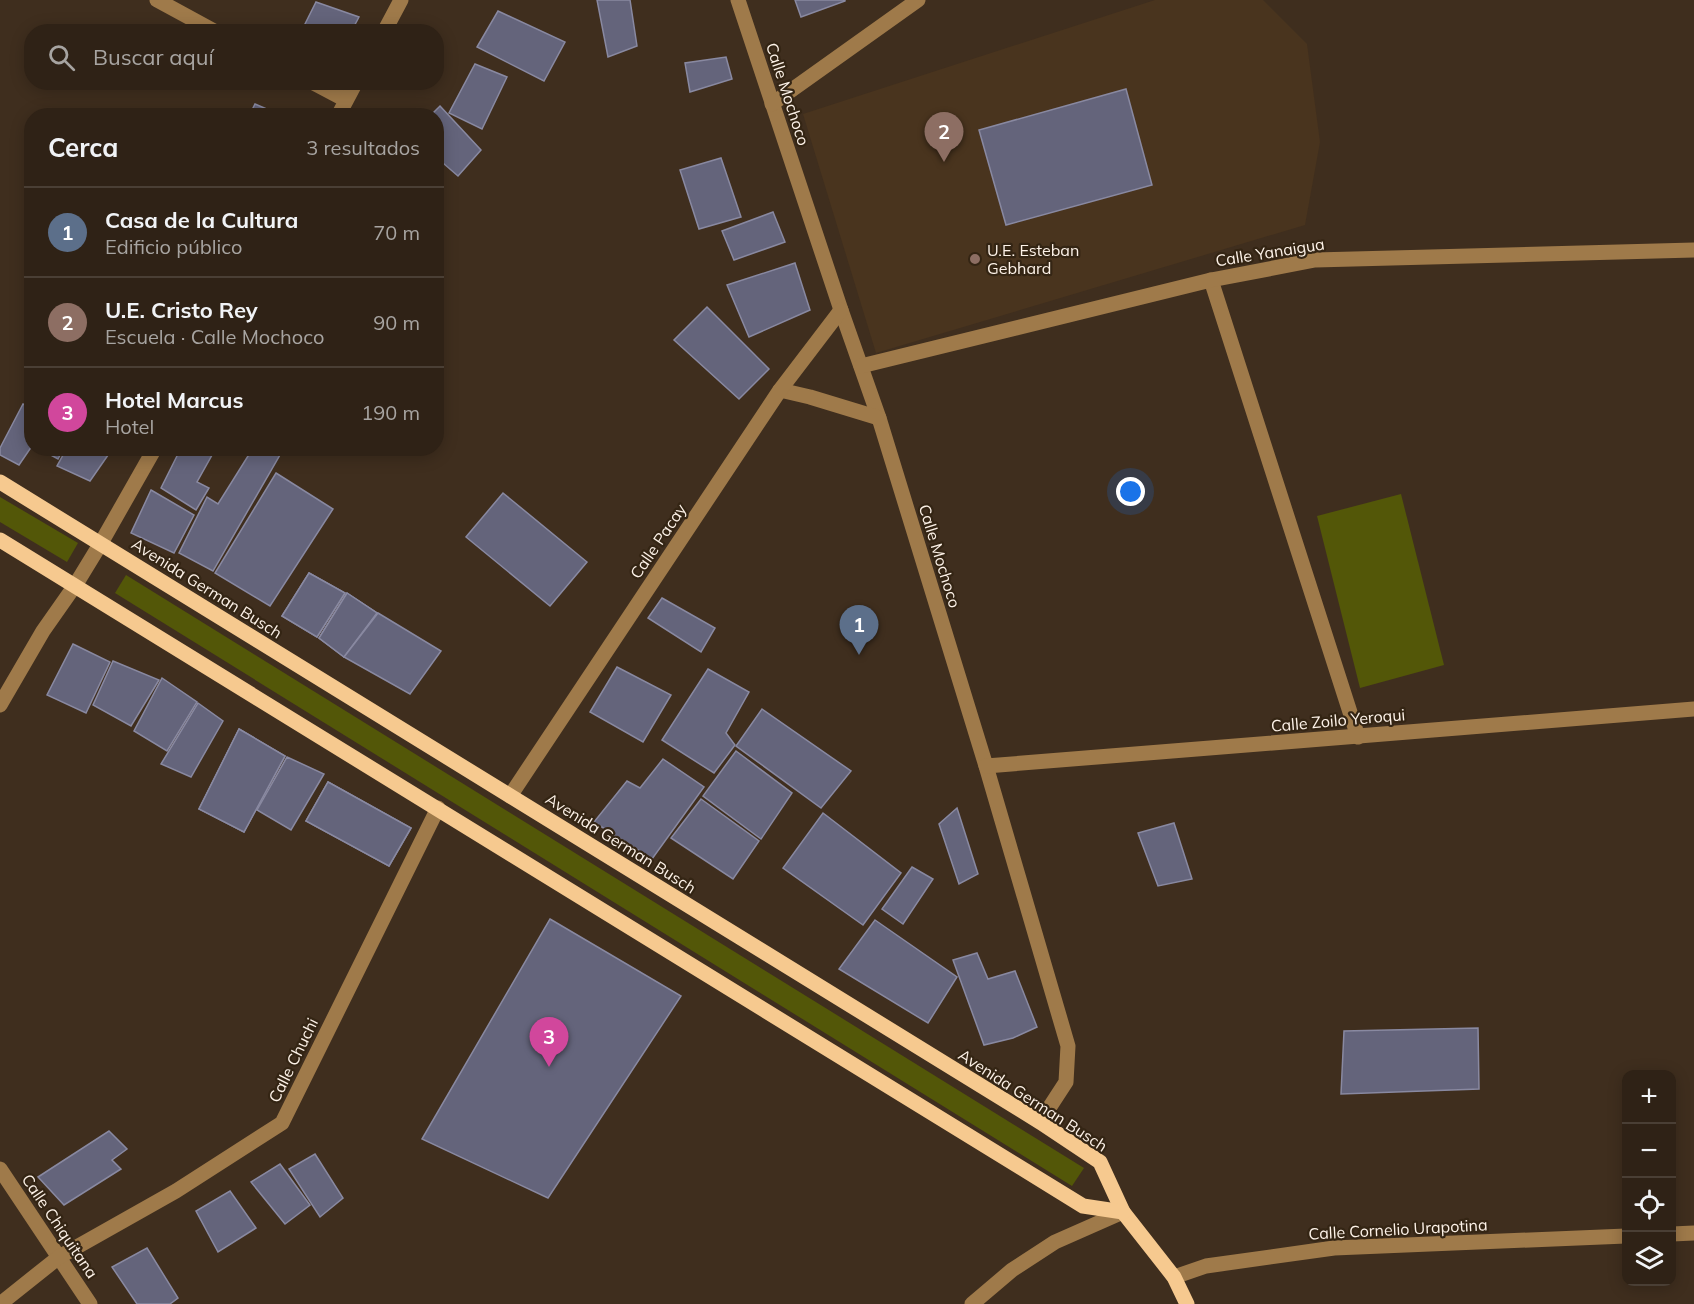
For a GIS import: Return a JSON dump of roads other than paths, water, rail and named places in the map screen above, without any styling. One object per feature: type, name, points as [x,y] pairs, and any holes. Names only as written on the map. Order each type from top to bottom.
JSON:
[{"type":"main road","name":"Avenida German Busch","points":[[0,482],[1040,1122],[1100,1162],[1123,1212],[1174,1277],[1187,1304]]},
{"type":"main road","points":[[0,540],[76,584],[1083,1206],[1123,1212]]},
{"type":"street","points":[[156,0],[201,24]]},
{"type":"street","points":[[388,24],[401,0]]},
{"type":"street","name":"Calle Mochoco","points":[[738,0],[879,418],[986,766],[1068,1046],[1066,1082],[1040,1122]]},
{"type":"street","points":[[772,104],[918,0]]},
{"type":"street","points":[[327,90],[346,100]]},
{"type":"street","points":[[342,108],[352,90]]},
{"type":"street","name":"Calle Yanaigua","points":[[861,366],[1211,279],[1315,260],[1694,250]]},
{"type":"street","points":[[1211,279],[1358,737]]},
{"type":"street","name":"Calle Pacay","points":[[510,796],[780,390],[841,310]]},
{"type":"street","points":[[780,390],[879,418]]},
{"type":"street","points":[[0,705],[43,631],[101,543],[150,456]]},
{"type":"street","name":"Calle Zoilo Yeroqui","points":[[986,766],[1694,709]]},
{"type":"street","name":"Calle Chuchi","points":[[0,1304],[59,1257],[176,1191],[282,1123],[438,808]]},
{"type":"street","name":"Calle Chiquitana","points":[[0,1169],[90,1304]]},
{"type":"street","points":[[972,1304],[1012,1270],[1055,1242],[1123,1212]]},
{"type":"street","points":[[1676,1234],[1694,1233]]},
{"type":"street","name":"Calle Cornelio Urapotina","points":[[1174,1277],[1206,1266],[1334,1248],[1622,1236]]},
{"type":"place","name":"U.E. Cristo Rey","points":[[944,162]]},
{"type":"place","name":"U.E. Esteban Gebhard","points":[[975,259]]},
{"type":"place","name":"Casa de la Cultura","points":[[859,655]]},
{"type":"place","name":"Hotel Marcus","points":[[549,1067]]}]
